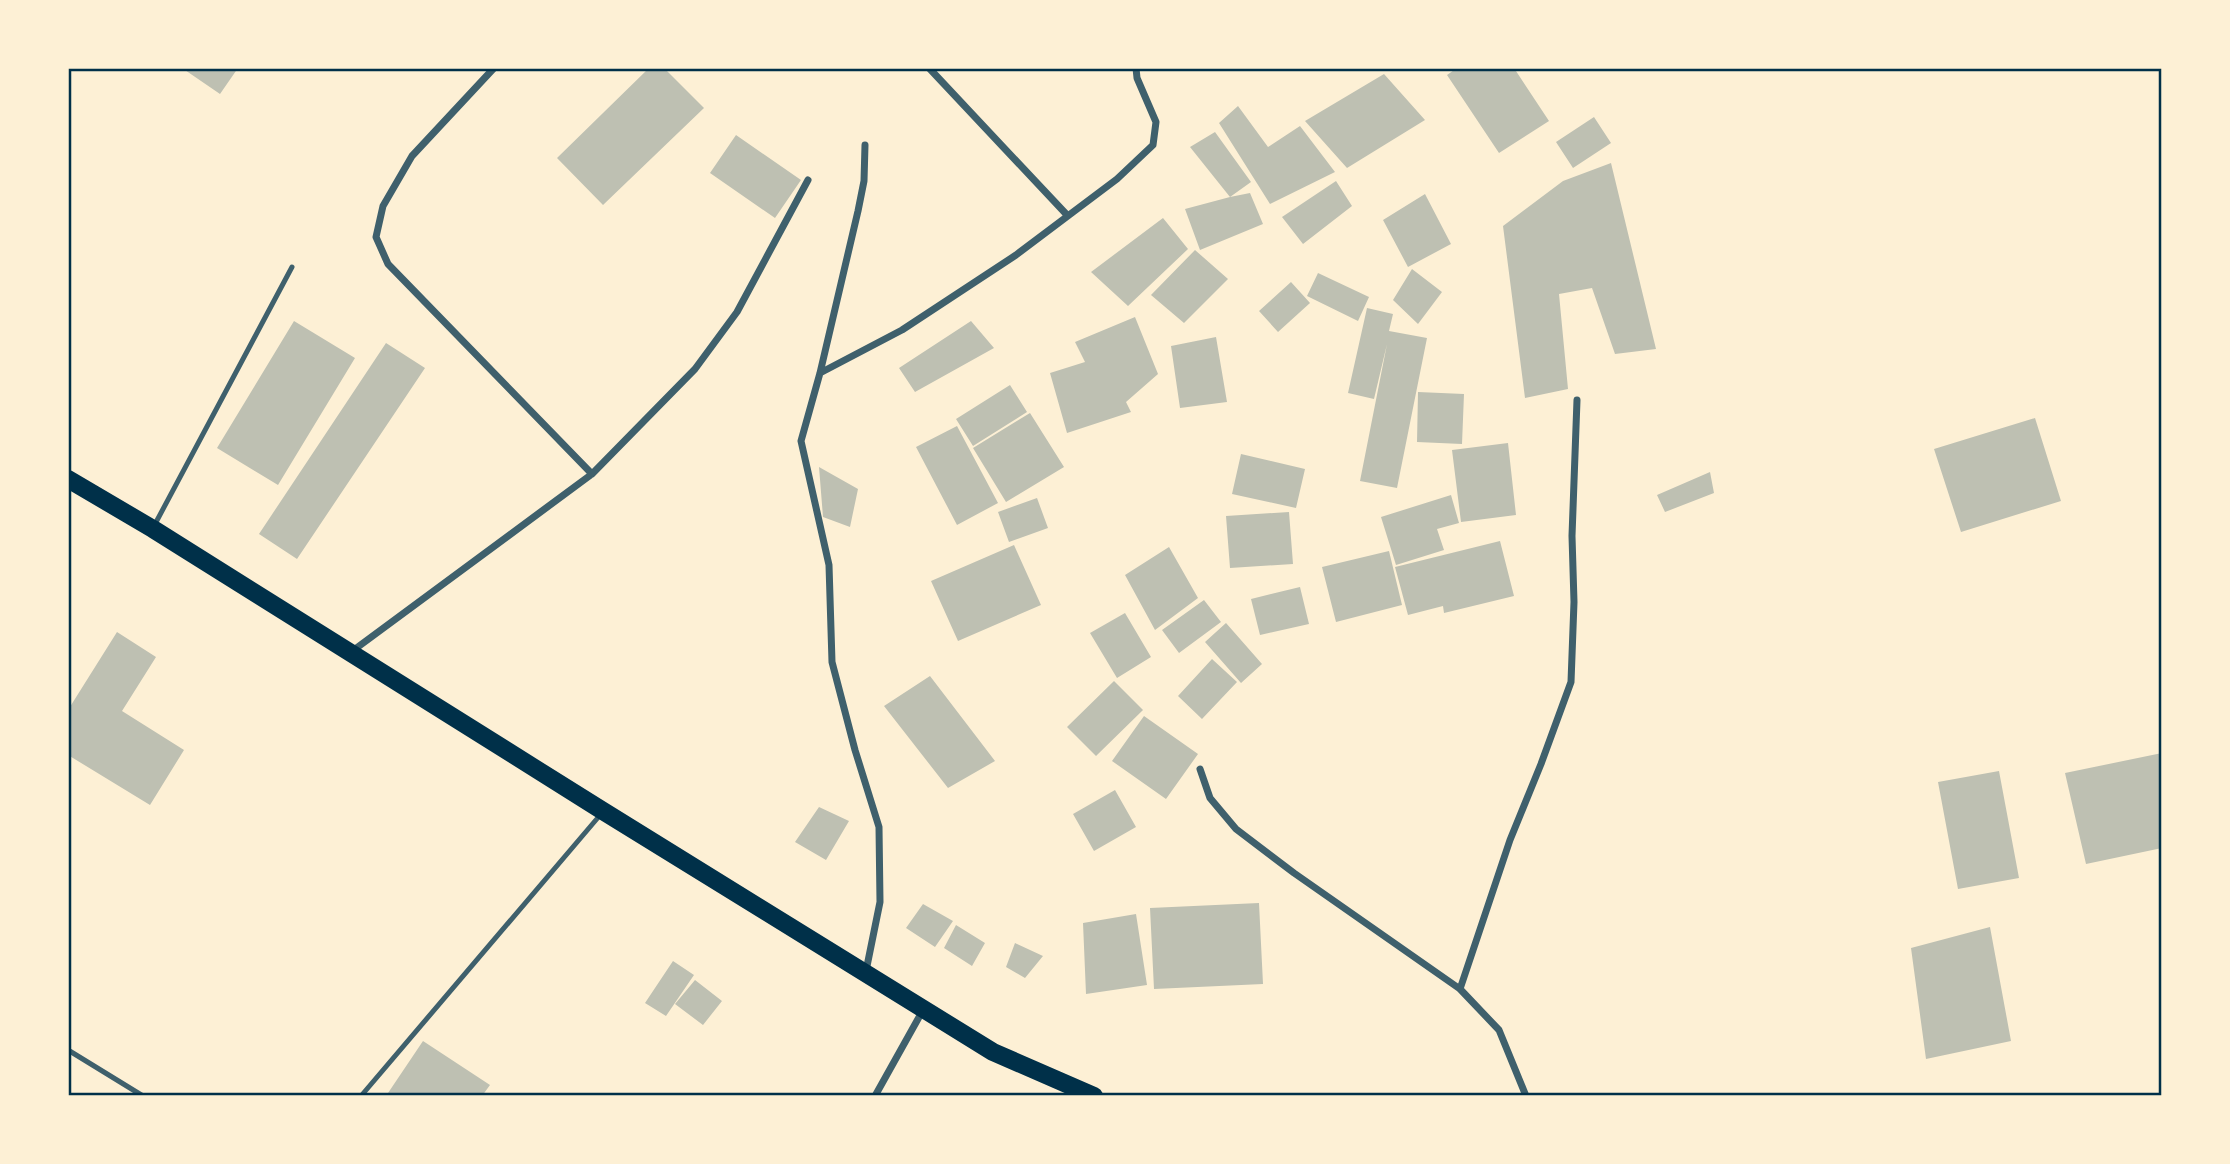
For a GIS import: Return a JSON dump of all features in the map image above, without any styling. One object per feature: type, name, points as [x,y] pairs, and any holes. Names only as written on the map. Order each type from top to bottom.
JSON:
[{"type":"main road","points":[[68,478],[153,528],[993,1052],[1094,1096]]},
{"type":"street","points":[[494,68],[412,156],[383,206],[376,237],[388,264],[592,474]]},
{"type":"street","points":[[929,68],[1068,216]]},
{"type":"street","points":[[820,373],[902,330],[1016,255],[1117,179],[1153,145],[1156,122],[1137,78],[1136,68]]},
{"type":"street","points":[[864,145],[864,181],[858,211],[801,441],[829,565],[832,662],[879,827],[880,902],[866,975]]},
{"type":"street","points":[[351,652],[592,474],[695,369],[737,312],[808,180]]},
{"type":"street","points":[[1460,989],[1510,840],[1571,682],[1574,602],[1572,536],[1577,400]]},
{"type":"street","points":[[1200,769],[1210,798],[1236,829],[1460,989],[1499,1030],[1526,1096]]},
{"type":"street","points":[[875,1096],[923,1009]]},
{"type":"lane","points":[[153,528],[292,267]]},
{"type":"lane","points":[[361,1096],[603,811]]},
{"type":"lane","points":[[68,1050],[143,1096]]},
{"type":"building","points":[[182,68],[238,68],[220,94]]},
{"type":"building","points":[[649,68],[664,68],[704,108],[603,205],[557,158]]},
{"type":"building","points":[[1457,68],[1514,68],[1549,121],[1499,153],[1447,75]]},
{"type":"building","points":[[1384,74],[1425,120],[1347,168],[1305,121]]},
{"type":"building","points":[[1238,106],[1268,147],[1300,126],[1335,172],[1270,204],[1219,123]]},
{"type":"building","points":[[1594,117],[1611,143],[1573,168],[1556,142]]},
{"type":"building","points":[[1215,132],[1251,182],[1230,197],[1190,147]]},
{"type":"building","points":[[736,135],[801,180],[775,218],[710,173]]},
{"type":"building","points":[[1611,163],[1656,349],[1615,354],[1592,288],[1559,294],[1568,389],[1525,398],[1503,226],[1563,181]]},
{"type":"building","points":[[1336,181],[1352,206],[1303,244],[1282,217]]},
{"type":"building","points":[[1250,193],[1263,224],[1200,250],[1185,209]]},
{"type":"building","points":[[1425,194],[1451,244],[1408,267],[1383,220]]},
{"type":"building","points":[[1163,218],[1188,249],[1128,306],[1091,272]]},
{"type":"building","points":[[1195,250],[1228,279],[1184,323],[1151,295]]},
{"type":"building","points":[[1412,269],[1442,292],[1418,324],[1393,300]]},
{"type":"building","points":[[1318,273],[1369,297],[1358,321],[1307,296]]},
{"type":"building","points":[[1291,282],[1310,303],[1278,332],[1259,311]]},
{"type":"building","points":[[1367,308],[1393,314],[1389,331],[1427,338],[1397,488],[1360,481],[1387,344],[1374,399],[1348,393]]},
{"type":"building","points":[[1135,317],[1158,374],[1126,402],[1131,412],[1067,433],[1050,373],[1085,362],[1075,342]]},
{"type":"building","points":[[294,321],[355,358],[278,485],[217,448]]},
{"type":"building","points":[[971,321],[994,348],[915,392],[899,368]]},
{"type":"building","points":[[1216,337],[1227,402],[1180,408],[1171,346]]},
{"type":"building","points":[[386,343],[425,368],[297,559],[259,534]]},
{"type":"building","points":[[1010,385],[1027,412],[973,446],[956,419]]},
{"type":"building","points":[[1418,392],[1464,394],[1462,444],[1417,442]]},
{"type":"building","points":[[1030,413],[1064,467],[1006,502],[973,448]]},
{"type":"building","points":[[2035,418],[2061,501],[1961,532],[1934,449]]},
{"type":"building","points":[[957,426],[998,503],[957,525],[916,447]]},
{"type":"building","points":[[1508,443],[1516,515],[1461,522],[1452,450]]},
{"type":"building","points":[[1241,454],[1305,469],[1296,508],[1232,494]]},
{"type":"building","points":[[819,467],[858,489],[850,527],[823,517]]},
{"type":"building","points":[[1710,472],[1714,493],[1665,512],[1657,495]]},
{"type":"building","points":[[1451,495],[1459,523],[1437,529],[1444,550],[1396,565],[1381,517]]},
{"type":"building","points":[[1037,498],[1048,528],[1009,542],[998,512]]},
{"type":"building","points":[[1289,512],[1293,564],[1230,568],[1226,516]]},
{"type":"building","points":[[1500,541],[1514,596],[1444,613],[1443,606],[1408,615],[1395,567]]},
{"type":"building","points":[[1014,545],[1041,605],[958,641],[931,581]]},
{"type":"building","points":[[1169,547],[1198,598],[1155,630],[1125,575]]},
{"type":"building","points":[[1389,551],[1402,605],[1336,622],[1322,567]]},
{"type":"building","points":[[1300,587],[1309,624],[1260,635],[1251,599]]},
{"type":"building","points":[[1204,600],[1221,622],[1179,653],[1162,630]]},
{"type":"building","points":[[1125,613],[1151,657],[1117,678],[1090,633]]},
{"type":"building","points":[[1226,623],[1262,664],[1241,683],[1205,642]]},
{"type":"building","points":[[117,632],[156,657],[122,711],[184,750],[150,805],[68,755],[68,710]]},
{"type":"building","points":[[1212,659],[1237,682],[1202,719],[1178,696]]},
{"type":"building","points":[[930,676],[995,761],[948,788],[884,706]]},
{"type":"building","points":[[1114,681],[1143,710],[1096,756],[1067,727]]},
{"type":"building","points":[[1144,716],[1198,754],[1166,799],[1112,761]]},
{"type":"building","points":[[2162,753],[2162,848],[2086,864],[2065,773]]},
{"type":"building","points":[[1999,771],[2019,878],[1958,889],[1938,782]]},
{"type":"building","points":[[1115,790],[1136,827],[1094,851],[1073,814]]},
{"type":"building","points":[[819,807],[849,821],[826,860],[795,842]]},
{"type":"building","points":[[1259,903],[1263,984],[1154,989],[1150,908]]},
{"type":"building","points":[[923,904],[953,921],[935,947],[906,928]]},
{"type":"building","points":[[1136,914],[1147,985],[1086,994],[1083,923]]},
{"type":"building","points":[[956,925],[985,943],[972,966],[944,948]]},
{"type":"building","points":[[1990,927],[2011,1041],[1926,1059],[1911,948]]},
{"type":"building","points":[[1015,943],[1043,956],[1025,978],[1006,967]]},
{"type":"building","points":[[673,961],[694,975],[666,1016],[645,1003]]},
{"type":"building","points":[[695,980],[722,1001],[703,1025],[675,1004]]},
{"type":"building","points":[[423,1041],[490,1085],[482,1096],[386,1096]]}]
